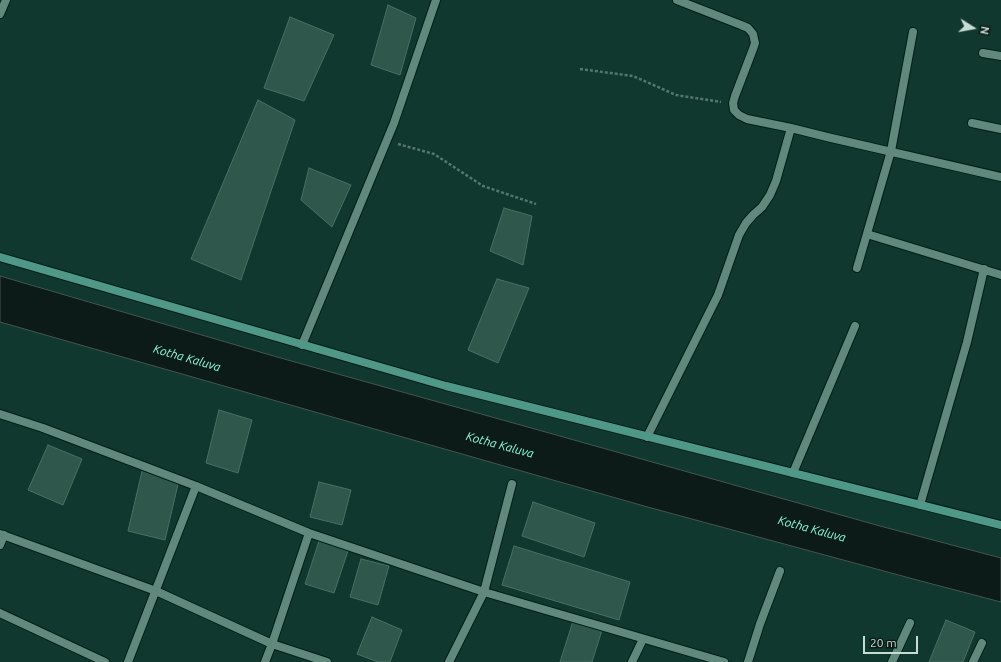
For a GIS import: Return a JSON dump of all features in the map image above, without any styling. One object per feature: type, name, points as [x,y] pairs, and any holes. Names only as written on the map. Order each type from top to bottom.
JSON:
[{"type":"main road","points":[[0,257],[446,386],[1001,525]]},
{"type":"street","points":[[0,14],[6,0]]},
{"type":"street","points":[[302,344],[394,124],[436,0]]},
{"type":"street","points":[[677,0],[748,28],[753,34],[755,43],[733,103],[734,110],[739,115],[747,119],[1001,177]]},
{"type":"street","points":[[857,268],[891,152],[913,32]]},
{"type":"street","points":[[984,53],[1001,56]]},
{"type":"street","points":[[972,123],[1001,129]]},
{"type":"street","points":[[647,437],[718,295],[739,235],[746,223],[762,207],[770,195],[776,181],[791,128]]},
{"type":"street","points":[[867,234],[1001,274]]},
{"type":"street","points":[[920,505],[968,342],[984,269]]},
{"type":"street","points":[[793,473],[856,326]]},
{"type":"street","points":[[0,414],[43,428],[196,486],[309,533],[484,592],[724,662]]},
{"type":"street","points":[[449,662],[484,592],[512,484]]},
{"type":"street","points":[[128,662],[196,486]]},
{"type":"street","points":[[265,662],[309,533]]},
{"type":"street","points":[[0,545],[2,535],[156,592],[272,644],[327,662]]},
{"type":"street","points":[[748,662],[760,624],[780,571]]},
{"type":"street","points":[[0,613],[105,662]]},
{"type":"street","points":[[892,662],[910,623]]},
{"type":"street","points":[[632,662],[643,639]]},
{"type":"street","points":[[973,662],[982,643]]},
{"type":"path","points":[[580,69],[633,76],[676,95],[733,103]]},
{"type":"path","points":[[387,140],[434,154],[483,186],[536,204]]},
{"type":"water","name":"Kotha Kaluva","points":[[0,276],[277,357],[880,526],[1001,558],[1001,602],[644,506],[0,322]]},
{"type":"building","points":[[388,5],[416,18],[400,75],[371,65]]},
{"type":"building","points":[[290,17],[334,35],[304,101],[264,88]]},
{"type":"building","points":[[258,100],[295,120],[241,280],[191,259]]},
{"type":"building","points":[[309,168],[351,185],[332,227],[301,200]]},
{"type":"building","points":[[504,208],[532,216],[523,265],[490,251]]},
{"type":"building","points":[[497,279],[529,288],[498,363],[468,350]]},
{"type":"building","points":[[219,410],[252,420],[238,473],[206,463]]},
{"type":"building","points":[[48,445],[82,459],[63,505],[28,490]]},
{"type":"building","points":[[143,467],[179,480],[165,540],[128,531]]},
{"type":"building","points":[[319,482],[351,490],[342,525],[310,517]]},
{"type":"building","points":[[533,502],[595,523],[584,557],[522,536]]},
{"type":"building","points":[[319,541],[348,551],[334,593],[305,584]]},
{"type":"building","points":[[514,546],[630,582],[619,620],[502,585]]},
{"type":"building","points":[[361,559],[389,566],[378,605],[350,597]]},
{"type":"building","points":[[372,617],[402,630],[390,662],[378,662],[357,654]]},
{"type":"building","points":[[574,618],[603,627],[592,662],[560,662]]},
{"type":"building","points":[[946,620],[975,632],[963,662],[929,662]]}]
